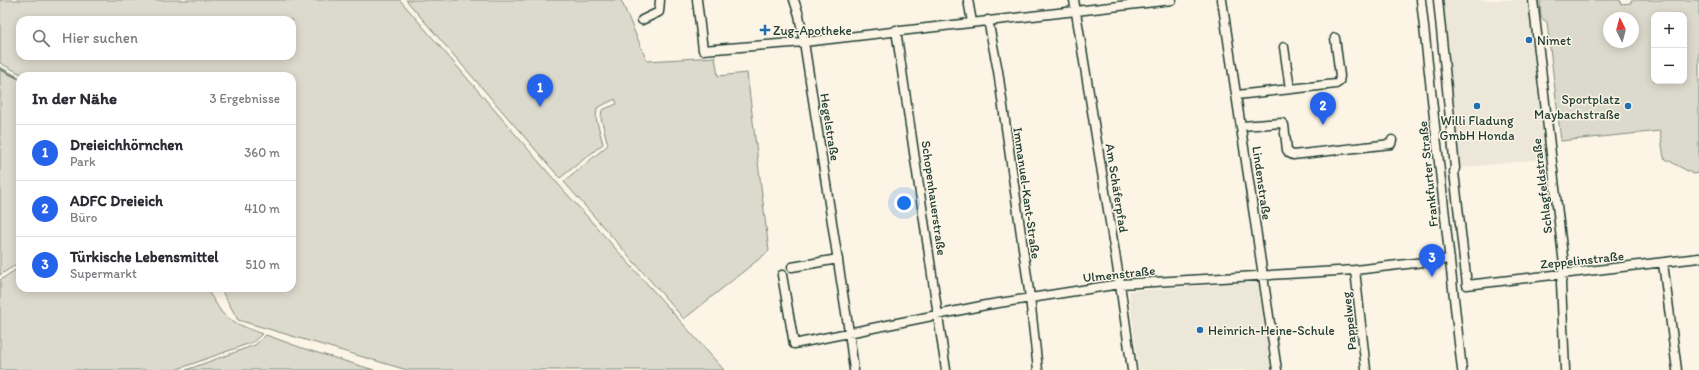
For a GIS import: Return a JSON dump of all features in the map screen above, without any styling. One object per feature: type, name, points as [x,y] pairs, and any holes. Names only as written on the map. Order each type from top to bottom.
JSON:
[{"type":"street","points":[[642,20],[659,12],[660,0]]},
{"type":"street","points":[[697,0],[703,50],[804,42],[896,30],[1172,0]]},
{"type":"street","name":"Hegelstraße","points":[[794,0],[799,15],[804,42],[854,370]]},
{"type":"street","points":[[968,0],[972,22]]},
{"type":"street","name":"Am Schäferpfad","points":[[1074,0],[1120,284],[1132,370]]},
{"type":"street","name":"Lindenstraße","points":[[1222,0],[1242,126],[1277,370]]},
{"type":"street","name":"Frankfurter Straße","points":[[1421,0],[1462,370]]},
{"type":"street","name":"Frankfurter Straße","points":[[1438,0],[1455,168],[1454,172],[1467,285]]},
{"type":"street","name":"Schlagfeldstraße","points":[[1533,0],[1564,265],[1561,283],[1565,370]]},
{"type":"street","name":"Immanuel-Kant-Straße","points":[[988,20],[998,71],[1030,298],[1038,370]]},
{"type":"street","name":"Schopenhauerstraße","points":[[896,30],[939,314],[946,370]]},
{"type":"street","points":[[1237,95],[1336,84],[1339,82],[1340,76],[1335,38]]},
{"type":"street","points":[[1284,47],[1290,89]]},
{"type":"street","points":[[1242,126],[1282,123],[1284,125],[1287,150],[1293,155],[1391,144],[1392,140]]},
{"type":"street","name":"Zeppelinstraße","points":[[1467,285],[1699,258]]},
{"type":"street","points":[[792,267],[838,259]]},
{"type":"street","name":"Ulmenstraße","points":[[782,275],[794,344],[939,314],[1120,284],[1356,270],[1450,259]]},
{"type":"street","points":[[1664,263],[1677,370]]},
{"type":"street","name":"Pappelweg","points":[[1356,270],[1366,370]]},
{"type":"shaded area","points":[[0,0],[400,0],[558,184],[724,370],[407,370],[238,320],[222,292],[296,292],[296,72],[17,72],[0,63]]},
{"type":"shaded area","points":[[406,0],[621,0],[647,61],[715,57],[718,76],[747,73],[769,251],[684,319],[564,182],[608,145],[601,118],[602,110],[617,104],[615,99],[597,108],[596,118],[603,144],[560,178]]},
{"type":"shaded area","points":[[1434,0],[1528,0],[1545,159],[1455,168]]},
{"type":"shaded area","name":"Sportplatz Maybachstraße","points":[[1540,0],[1620,0],[1621,4],[1631,3],[1631,0],[1699,0],[1699,173],[1693,174],[1664,158],[1660,131],[1561,141],[1547,22],[1541,18]]},
{"type":"shaded area","points":[[0,67],[16,76],[16,265],[0,275]]},
{"type":"shaded area","points":[[16,270],[16,292],[209,292],[222,313],[235,323],[262,334],[253,342],[175,370],[0,370],[0,280]]},
{"type":"shaded area","name":"Heinrich-Heine-Schule","points":[[1258,282],[1271,370],[1139,370],[1129,291]]},
{"type":"shaded area","points":[[266,335],[305,349],[374,370],[186,370],[255,345]]},
{"type":"waterway","points":[[0,69],[16,77]]},
{"type":"place","name":"Zug-Apotheke","points":[[765,30]]},
{"type":"place","name":"Nimet","points":[[1529,40]]},
{"type":"place","name":"Willi Fladung GmbH Honda","points":[[1477,106]]},
{"type":"place","name":"Sportplatz Maybachstraße","points":[[1628,106]]},
{"type":"place","name":"Dreieichhörnchen","points":[[540,107]]},
{"type":"place","name":"ADFC Dreieich","points":[[1323,125]]},
{"type":"place","name":"Türkische Lebensmittel","points":[[1432,277]]},
{"type":"place","name":"Heinrich-Heine-Schule","points":[[1200,330]]}]
